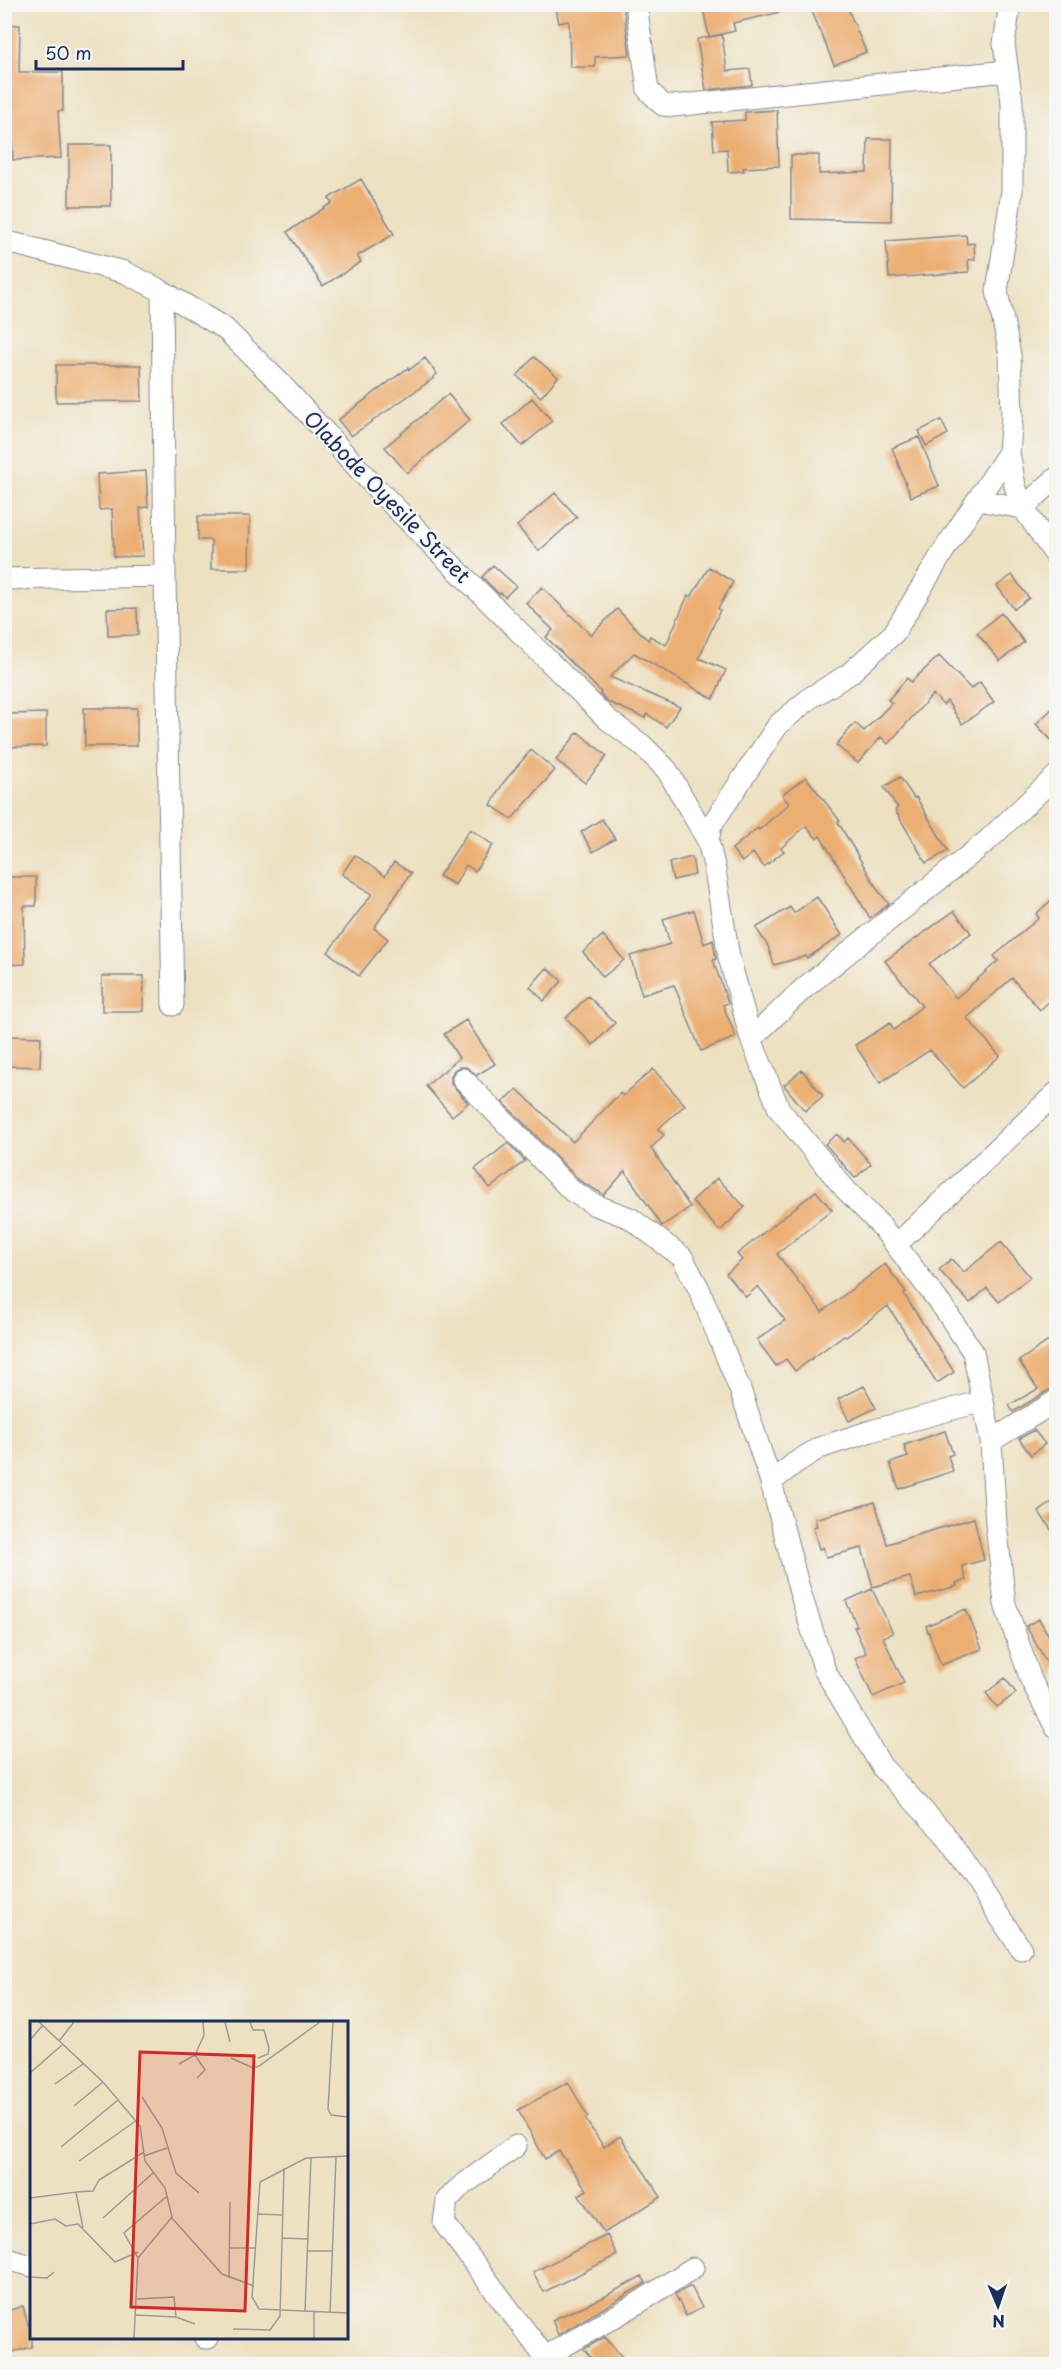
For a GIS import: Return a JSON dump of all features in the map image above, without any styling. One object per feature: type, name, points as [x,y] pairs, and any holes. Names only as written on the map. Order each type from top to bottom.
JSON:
[{"type":"street","points":[[636,4],[648,90],[663,105],[674,106],[1006,71]]},
{"type":"street","points":[[1010,4],[1004,44],[1012,102],[1012,191],[997,291],[1010,356],[1012,417],[1010,452],[1015,486],[1023,508],[1056,556]]},
{"type":"street","name":"Olabode Oyesile Street","points":[[4,241],[124,272],[162,291],[224,328],[280,383],[377,489],[437,550],[607,719],[650,753],[667,770],[708,841],[729,957],[751,1039],[779,1109],[845,1189],[896,1245],[973,1352],[991,1441],[996,1524],[1005,1604],[1031,1680],[1056,1728]]},
{"type":"street","points":[[162,291],[173,1005]]},
{"type":"street","points":[[708,841],[711,826],[778,725],[810,698],[849,674],[894,633],[976,500],[1010,452]]},
{"type":"street","points":[[1023,508],[1056,478]]},
{"type":"street","points":[[976,500],[1023,508]]},
{"type":"street","points":[[4,579],[165,576]]},
{"type":"street","points":[[751,1039],[803,989],[987,841],[1056,776]]},
{"type":"street","points":[[463,1079],[572,1191],[595,1205],[630,1218],[682,1257],[699,1289],[741,1392],[771,1482],[800,1592],[825,1671],[882,1767],[944,1833],[1021,1949]]},
{"type":"street","points":[[896,1245],[1056,1093]]},
{"type":"street","points":[[771,1482],[819,1448],[871,1431],[983,1401]]},
{"type":"street","points":[[991,1441],[1056,1401]]},
{"type":"street","points":[[516,2146],[459,2188],[447,2200],[444,2223],[544,2361],[693,2268]]},
{"type":"street","points":[[4,2258],[30,2265]]},
{"type":"building","points":[[555,4],[623,4],[630,55],[595,57],[595,67],[570,67],[569,21],[559,23]]},
{"type":"building","points":[[702,4],[780,4],[781,12],[733,23],[735,31],[709,37]]},
{"type":"building","points":[[809,4],[846,4],[866,52],[834,65]]},
{"type":"building","points":[[4,24],[20,25],[19,72],[63,72],[63,111],[58,111],[61,158],[13,160],[11,111],[4,111]]},
{"type":"building","points":[[722,35],[727,71],[750,69],[752,85],[706,90],[697,39]]},
{"type":"building","points":[[777,110],[779,166],[743,168],[744,171],[728,172],[727,149],[714,150],[712,122],[745,120],[745,112]]},
{"type":"building","points":[[868,139],[892,139],[891,221],[791,219],[791,155],[819,155],[819,174],[867,172]]},
{"type":"building","points":[[69,145],[111,145],[111,206],[69,206]]},
{"type":"building","points":[[361,179],[394,234],[357,256],[361,262],[323,286],[287,232],[332,203],[329,198]]},
{"type":"building","points":[[966,235],[967,244],[974,243],[975,259],[968,260],[969,272],[889,278],[886,241]]},
{"type":"building","points":[[534,357],[558,377],[541,397],[517,376]]},
{"type":"building","points":[[425,358],[437,374],[434,378],[351,436],[338,420]]},
{"type":"building","points":[[56,365],[141,365],[142,401],[56,402]]},
{"type":"building","points":[[448,394],[470,420],[407,473],[385,447]]},
{"type":"building","points":[[532,398],[552,421],[522,446],[503,424]]},
{"type":"building","points":[[941,420],[948,434],[926,446],[919,431]]},
{"type":"building","points":[[919,437],[939,486],[911,497],[892,448]]},
{"type":"building","points":[[146,471],[148,507],[140,508],[143,556],[114,557],[112,509],[99,510],[97,474]]},
{"type":"building","points":[[555,493],[577,517],[539,551],[517,526]]},
{"type":"building","points":[[198,516],[250,516],[249,569],[211,569],[211,540],[198,540]]},
{"type":"building","points":[[493,565],[516,586],[505,597],[482,577]]},
{"type":"building","points":[[709,567],[733,582],[718,609],[720,610],[699,658],[726,670],[713,699],[634,653],[610,677],[680,707],[666,727],[647,714],[645,718],[608,702],[600,694],[601,692],[546,637],[553,630],[526,603],[542,587],[591,635],[617,609],[648,640],[650,636],[666,645],[688,595],[691,597]]},
{"type":"building","points":[[1012,575],[1029,598],[1014,609],[997,586]]},
{"type":"building","points":[[137,608],[138,635],[108,636],[107,609]]},
{"type":"building","points":[[1001,613],[1024,642],[1000,661],[977,633]]},
{"type":"building","points":[[939,656],[971,689],[980,682],[994,702],[962,724],[947,701],[943,705],[933,694],[888,744],[881,737],[858,763],[836,745],[855,723],[864,731],[892,703],[888,700],[907,678],[911,682]]},
{"type":"building","points":[[1056,705],[1056,745],[1036,724]]},
{"type":"building","points":[[84,708],[137,708],[137,746],[85,746]]},
{"type":"building","points":[[46,713],[46,746],[4,747],[4,714]]},
{"type":"building","points":[[578,732],[607,756],[585,783],[556,760]]},
{"type":"building","points":[[531,750],[555,770],[512,819],[491,805],[503,783]]},
{"type":"building","points":[[806,777],[840,821],[838,822],[878,890],[889,904],[870,918],[820,836],[817,839],[806,826],[781,848],[784,851],[764,867],[753,853],[742,862],[732,849],[758,828],[759,830],[789,804],[782,795]]},
{"type":"building","points":[[900,777],[914,798],[916,797],[948,851],[926,863],[895,810],[898,808],[884,787]]},
{"type":"building","points":[[602,819],[615,839],[593,852],[581,832]]},
{"type":"building","points":[[470,829],[493,845],[475,871],[466,865],[455,885],[439,876]]},
{"type":"building","points":[[355,855],[385,876],[394,862],[411,873],[374,928],[388,939],[359,976],[328,952],[372,894],[342,874]]},
{"type":"building","points":[[692,857],[695,875],[673,880],[669,863]]},
{"type":"building","points":[[4,877],[36,877],[36,906],[24,906],[25,964],[4,965]]},
{"type":"building","points":[[1056,896],[1056,995],[1040,1010],[1012,978],[967,1018],[1000,1056],[963,1088],[930,1050],[880,1083],[855,1045],[890,1023],[894,1030],[922,1006],[885,961],[954,911],[971,933],[929,964],[956,998],[998,961],[994,956],[1039,918],[1036,914]]},
{"type":"building","points":[[817,897],[842,935],[807,958],[806,956],[774,965],[768,946],[756,928],[790,907],[794,913]]},
{"type":"building","points":[[694,910],[704,944],[713,940],[716,959],[713,960],[728,1003],[723,1005],[736,1037],[701,1051],[674,985],[642,995],[630,956],[670,944],[663,919]]},
{"type":"building","points":[[603,935],[624,960],[603,977],[583,952]]},
{"type":"building","points":[[547,968],[562,981],[544,1001],[530,987]]},
{"type":"building","points":[[102,976],[144,976],[143,1011],[102,1011]]},
{"type":"building","points":[[588,996],[615,1023],[593,1045],[566,1018]]},
{"type":"building","points":[[466,1020],[495,1064],[477,1075],[466,1067],[454,1070],[451,1083],[468,1103],[452,1116],[426,1086],[459,1058],[444,1034]]},
{"type":"building","points":[[6,1036],[41,1037],[40,1067],[6,1066]]},
{"type":"building","points":[[653,1069],[685,1105],[658,1129],[664,1135],[651,1148],[690,1207],[662,1226],[625,1171],[604,1195],[580,1181],[503,1102],[517,1089],[573,1142],[620,1093],[623,1096]]},
{"type":"building","points":[[802,1070],[823,1096],[805,1111],[784,1085]]},
{"type":"building","points":[[837,1134],[844,1142],[848,1138],[871,1164],[855,1178],[825,1144]]},
{"type":"building","points":[[508,1143],[525,1161],[490,1188],[475,1169]]},
{"type":"building","points":[[717,1178],[745,1207],[720,1231],[692,1201]]},
{"type":"building","points":[[816,1191],[832,1210],[777,1254],[822,1312],[885,1264],[906,1292],[904,1294],[954,1372],[937,1383],[888,1306],[795,1371],[786,1359],[776,1366],[757,1340],[785,1320],[758,1286],[746,1297],[726,1274],[742,1260],[737,1254]]},
{"type":"building","points":[[1001,1242],[1030,1277],[999,1302],[987,1288],[970,1303],[939,1270],[951,1259],[964,1272]]},
{"type":"building","points":[[1056,1336],[1056,1388],[1013,1412],[1009,1405],[1038,1389],[1019,1361]]},
{"type":"building","points":[[864,1386],[876,1408],[849,1421],[838,1399]]},
{"type":"building","points":[[1034,1430],[1045,1444],[1031,1455],[1019,1439]]},
{"type":"building","points":[[945,1431],[953,1454],[948,1456],[953,1471],[899,1489],[890,1463],[908,1457],[904,1445]]},
{"type":"building","points":[[1056,1499],[1056,1537],[1039,1512]]},
{"type":"building","points":[[875,1502],[887,1544],[974,1518],[984,1560],[962,1566],[966,1580],[956,1583],[957,1586],[916,1597],[910,1577],[873,1587],[862,1548],[826,1557],[823,1547],[819,1549],[813,1527],[817,1526],[815,1519]]},
{"type":"building","points":[[872,1589],[893,1633],[883,1637],[904,1683],[873,1697],[855,1658],[866,1653],[854,1627],[857,1626],[846,1601]]},
{"type":"building","points":[[966,1609],[982,1649],[941,1665],[926,1626]]},
{"type":"building","points":[[1039,1619],[1056,1648],[1056,1679],[1026,1626]]},
{"type":"building","points":[[1005,1678],[1016,1693],[997,1707],[986,1693]]},
{"type":"building","points":[[568,2082],[588,2117],[585,2119],[604,2147],[620,2136],[661,2197],[604,2233],[579,2195],[587,2190],[559,2151],[545,2159],[518,2110]]},
{"type":"building","points":[[607,2235],[617,2255],[544,2292],[533,2272]]},
{"type":"building","points":[[642,2276],[646,2283],[558,2335],[552,2320],[602,2298]]},
{"type":"building","points":[[691,2286],[702,2308],[686,2316],[675,2294]]},
{"type":"building","points":[[23,2306],[28,2325],[30,2324],[32,2347],[4,2354],[4,2312]]},
{"type":"building","points":[[605,2337],[628,2364],[596,2364],[584,2349]]}]
